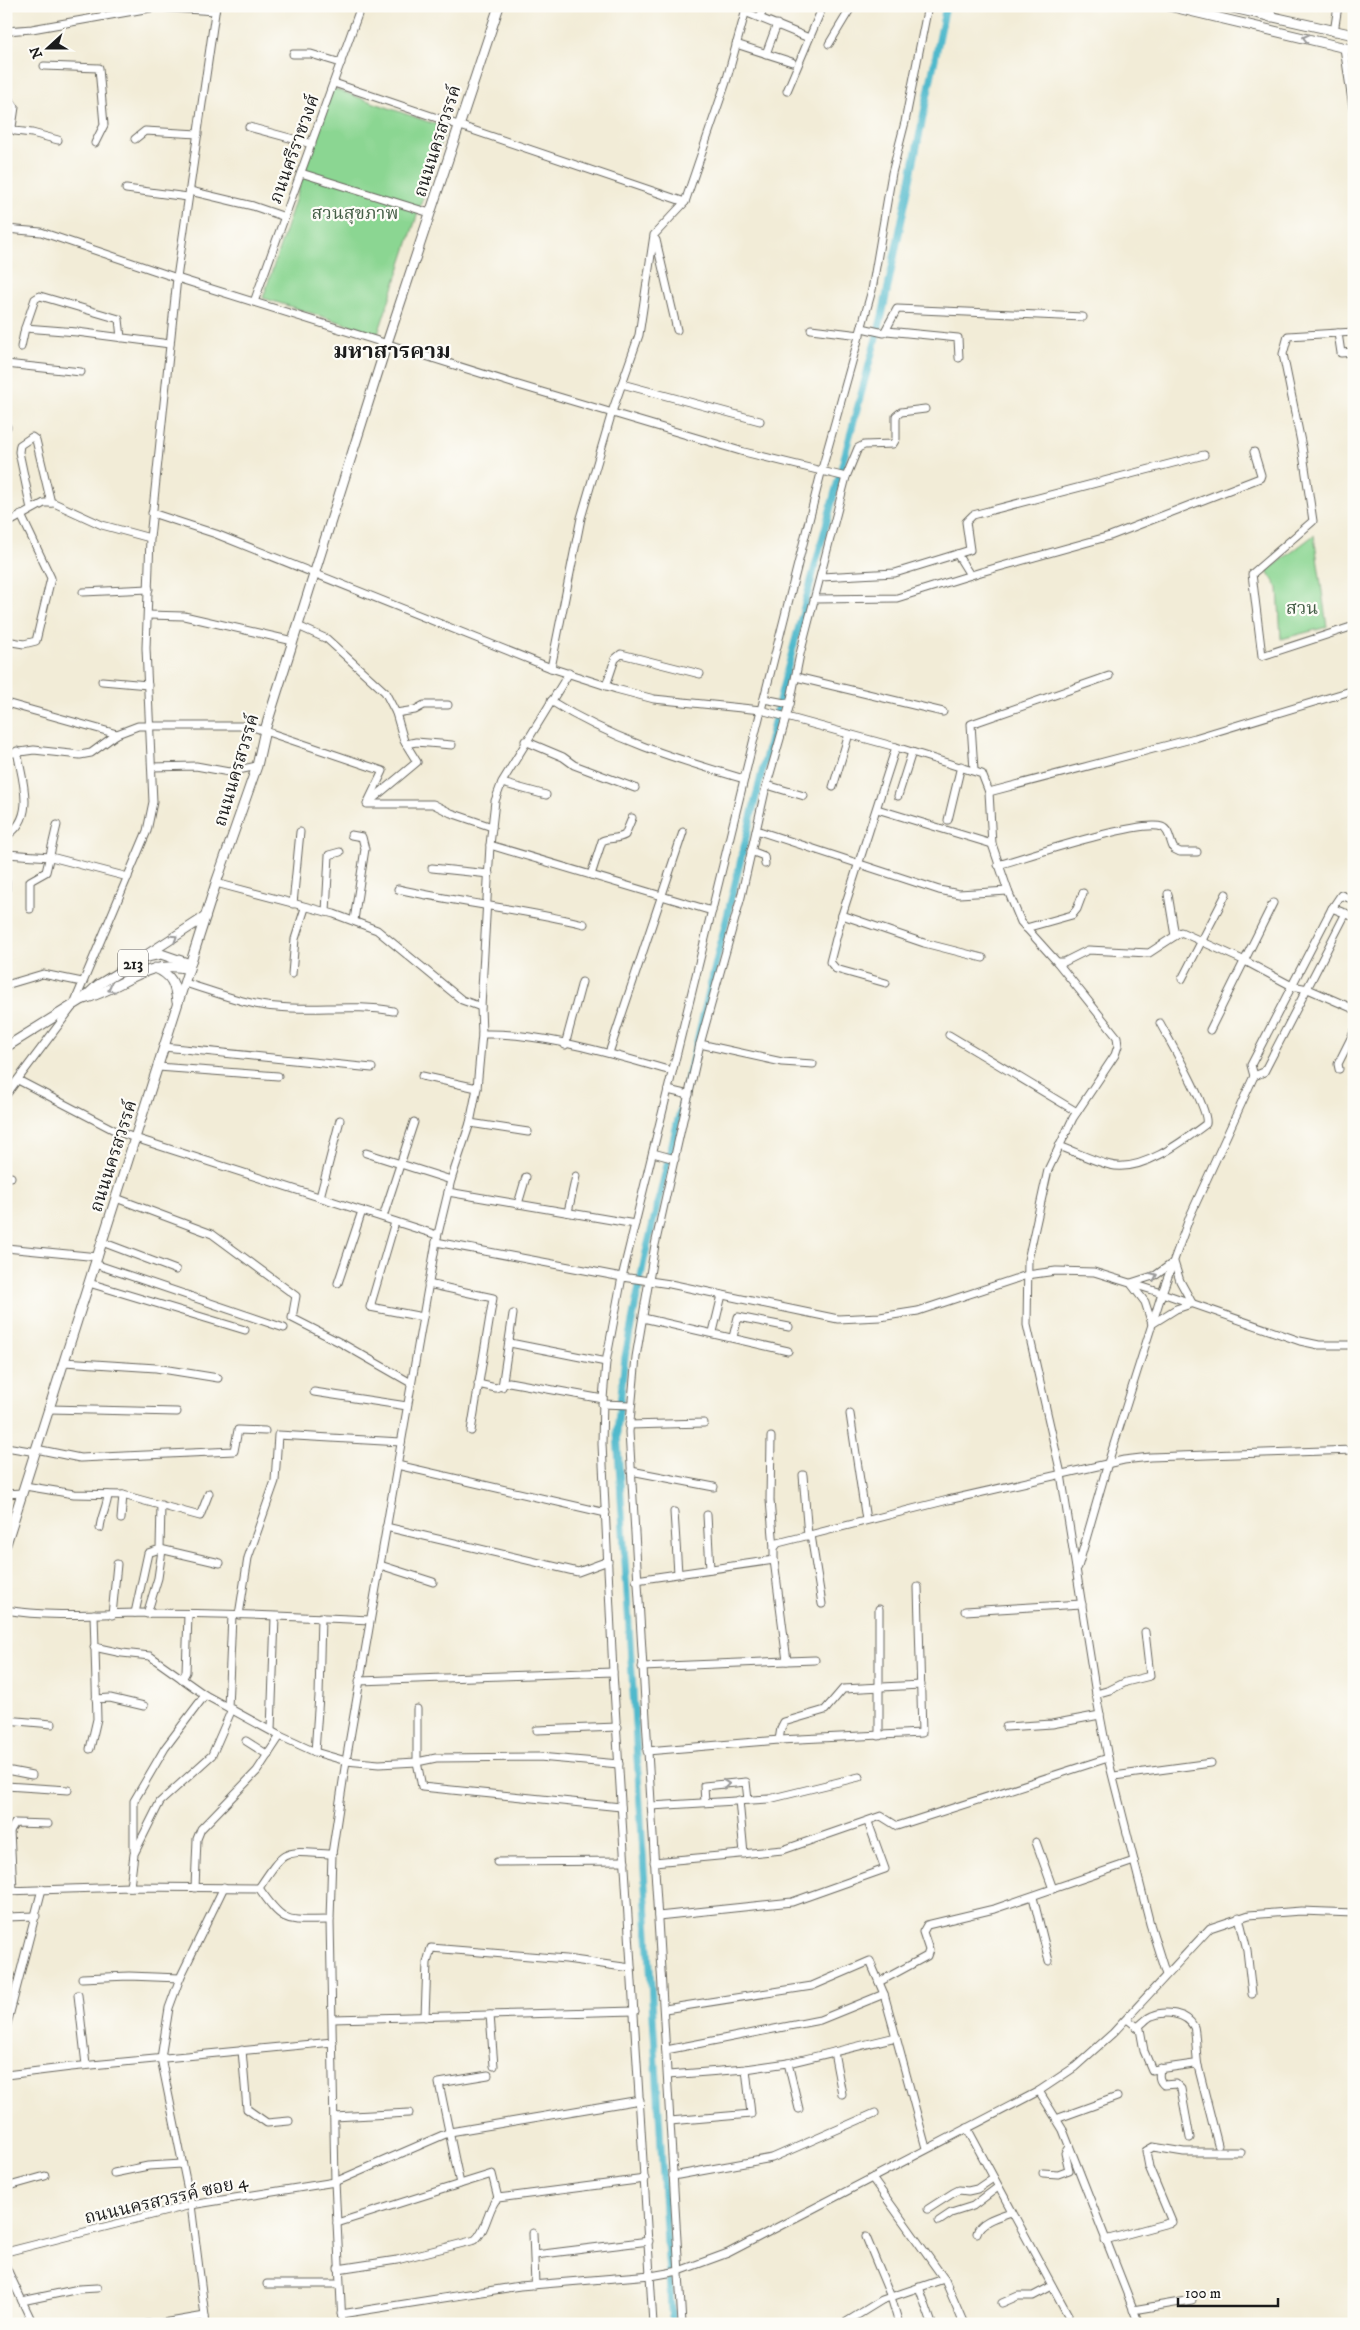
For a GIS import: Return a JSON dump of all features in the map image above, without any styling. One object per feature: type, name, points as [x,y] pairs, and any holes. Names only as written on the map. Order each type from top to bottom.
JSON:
[{"type":"main road","name":"ถนนนครสวรรค์","points":[[6,1544],[216,883],[257,766],[265,730],[387,343],[499,6]]},
{"type":"main road","points":[[1169,6],[1354,50]]},
{"type":"main road","points":[[1224,6],[1350,35],[1344,48]]},
{"type":"main road","points":[[142,958],[206,917]]},
{"type":"main road","name":"213","points":[[6,1047],[73,1006],[98,985],[142,958],[161,954],[190,967]]},
{"type":"main road","name":"213","points":[[83,999],[102,994],[149,969],[167,966],[190,967]]},
{"type":"main road","points":[[149,969],[164,972],[171,977],[176,986],[178,1004]]},
{"type":"street","points":[[6,31],[32,29],[156,6],[216,9],[177,278],[150,538],[146,648],[153,802],[147,831],[73,1006],[6,1096]]},
{"type":"street","name":"ภนนศรีราชวงศ์","points":[[254,302],[361,6]]},
{"type":"street","points":[[760,18],[764,6]]},
{"type":"street","points":[[787,91],[823,6]]},
{"type":"street","points":[[829,44],[852,6]]},
{"type":"street","points":[[653,2324],[646,2179],[613,1672],[602,1444],[602,1401],[606,1362],[626,1277],[635,1224],[655,1154],[670,1091],[672,1071],[744,778],[872,290],[892,173],[905,122],[928,6]]},
{"type":"street","points":[[1270,18],[1272,6]]},
{"type":"street","points":[[1334,32],[1338,6]]},
{"type":"street","points":[[551,668],[581,518],[612,412],[639,335],[654,235],[685,202],[726,82],[746,9],[760,18],[809,38]]},
{"type":"street","points":[[766,54],[776,24]]},
{"type":"street","points":[[736,44],[792,62]]},
{"type":"street","points":[[1344,48],[1354,114]]},
{"type":"street","points":[[293,54],[310,54],[341,63]]},
{"type":"street","points":[[44,66],[99,68],[104,125],[95,143]]},
{"type":"street","points":[[334,83],[685,202]]},
{"type":"street","points":[[6,102],[11,102],[15,107],[12,127],[15,132],[32,133],[58,140]]},
{"type":"street","points":[[249,127],[312,144]]},
{"type":"street","points":[[135,138],[145,131],[198,134]]},
{"type":"street","points":[[301,173],[430,213]]},
{"type":"street","points":[[126,189],[189,194],[253,206],[285,217]]},
{"type":"street","points":[[6,229],[41,232],[177,278],[515,384],[744,452],[844,476]]},
{"type":"street","points":[[654,235],[677,330]]},
{"type":"street","points":[[21,347],[35,299],[40,296],[119,319],[120,338]]},
{"type":"street","points":[[885,332],[897,309],[1083,317]]},
{"type":"street","points":[[25,328],[170,344]]},
{"type":"street","points":[[810,329],[862,330],[958,338],[959,358]]},
{"type":"street","points":[[1354,332],[1288,336],[1283,354],[1302,447],[1313,521],[1252,574],[1262,656],[1354,626]]},
{"type":"street","points":[[1338,333],[1341,352],[1354,352]]},
{"type":"street","points":[[6,364],[81,372]]},
{"type":"street","points":[[622,384],[760,422]]},
{"type":"street","points":[[682,2324],[636,1580],[629,1425],[630,1405],[643,1318],[646,1280],[687,1095],[767,785],[790,704],[844,476],[858,448],[893,444],[896,439],[896,416],[901,412],[925,410]]},
{"type":"street","points":[[31,508],[19,452],[20,445],[32,437],[36,440],[50,503]]},
{"type":"street","points":[[815,599],[888,600],[1110,536],[1260,478],[1261,475],[1254,452]]},
{"type":"street","points":[[821,577],[895,573],[970,550],[966,522],[972,515],[1204,455]]},
{"type":"street","points":[[6,524],[31,508],[44,503],[50,503],[102,525],[150,538]]},
{"type":"street","points":[[152,513],[216,534],[314,575],[551,668],[606,686],[654,699],[761,710],[896,747],[982,774],[989,792],[992,844],[998,865],[1021,922],[1057,962],[1117,1038],[1118,1046],[1115,1055],[1077,1112],[1048,1170],[1028,1260],[1028,1330],[1061,1474],[1108,1758],[1150,1924],[1166,1975]]},
{"type":"street","points":[[6,642],[24,644],[36,641],[51,578],[21,515]]},
{"type":"street","points":[[957,554],[970,575]]},
{"type":"street","points":[[83,592],[149,589]]},
{"type":"street","points":[[148,615],[184,616],[293,641]]},
{"type":"street","points":[[298,626],[326,639],[385,692],[396,714],[406,744],[417,762],[367,804]]},
{"type":"street","points":[[606,686],[615,659],[621,654],[700,674]]},
{"type":"street","points":[[342,2324],[338,2284],[335,2182],[330,1920],[332,1854],[359,1682],[428,1284],[451,1180],[470,1123],[477,1088],[482,1034],[481,1007],[490,845],[495,801],[502,783],[525,741],[569,673]]},
{"type":"street","points":[[974,770],[971,724],[1110,676]]},
{"type":"street","points":[[796,677],[943,712]]},
{"type":"street","points":[[102,681],[148,685]]},
{"type":"street","points":[[989,792],[1195,738],[1354,690]]},
{"type":"street","points":[[764,699],[790,704]]},
{"type":"street","points":[[551,701],[599,729],[640,747],[744,778]]},
{"type":"street","points":[[6,703],[117,734]]},
{"type":"street","points":[[396,714],[415,710],[424,705],[448,705]]},
{"type":"street","points":[[6,754],[34,750],[80,755],[91,753],[117,734],[138,726],[250,726],[383,771],[367,804]]},
{"type":"street","points":[[833,788],[848,734]]},
{"type":"street","points":[[525,741],[562,757],[574,765],[635,788]]},
{"type":"street","points":[[406,744],[416,742],[452,745]]},
{"type":"street","points":[[886,983],[836,968],[830,962],[842,915],[896,747]]},
{"type":"street","points":[[6,836],[21,822],[26,807],[17,751]]},
{"type":"street","points":[[898,796],[912,752]]},
{"type":"street","points":[[152,767],[196,766],[229,772],[257,766]]},
{"type":"street","points":[[948,820],[960,766]]},
{"type":"street","points":[[502,783],[546,795]]},
{"type":"street","points":[[767,785],[804,796]]},
{"type":"street","points":[[367,804],[433,804],[451,813],[492,827]]},
{"type":"street","points":[[877,809],[992,844]]},
{"type":"street","points":[[591,875],[602,841],[606,839],[614,840],[625,835],[632,818]]},
{"type":"street","points":[[30,909],[30,881],[46,872],[57,824]]},
{"type":"street","points":[[998,865],[1102,835],[1132,828],[1159,826],[1164,828],[1168,834],[1174,849],[1180,852],[1197,852]]},
{"type":"street","points":[[756,830],[938,890],[959,894],[1008,891]]},
{"type":"street","points":[[293,904],[300,832]]},
{"type":"street","points":[[609,1053],[682,832]]},
{"type":"street","points":[[351,835],[362,837],[365,848],[355,920]]},
{"type":"street","points":[[490,845],[712,911]]},
{"type":"street","points":[[751,851],[764,856],[765,864]]},
{"type":"street","points":[[326,912],[329,855],[340,852]]},
{"type":"street","points":[[6,854],[50,857],[128,877]]},
{"type":"street","points":[[432,868],[489,874]]},
{"type":"street","points":[[355,920],[367,870]]},
{"type":"street","points":[[6,882],[6,893]]},
{"type":"street","points":[[216,883],[355,920],[376,930],[462,1000],[481,1007]]},
{"type":"street","points":[[398,889],[449,901],[487,904],[584,924]]},
{"type":"street","points":[[1026,928],[1072,915],[1077,909],[1083,893]]},
{"type":"street","points":[[1168,894],[1175,936]]},
{"type":"street","points":[[1182,979],[1226,894]]},
{"type":"street","points":[[1077,1570],[1108,1463],[1132,1393],[1162,1294],[1190,1216],[1254,1076],[1251,1065],[1332,908],[1341,895],[1354,900]]},
{"type":"street","points":[[1210,1030],[1273,903]]},
{"type":"street","points":[[292,974],[295,939],[305,908]]},
{"type":"street","points":[[1332,908],[1354,917]]},
{"type":"street","points":[[1254,1076],[1264,1072],[1346,913]]},
{"type":"street","points":[[842,915],[924,943],[983,958]]},
{"type":"street","points":[[1057,962],[1064,962],[1088,950],[1149,952],[1181,932],[1245,961],[1292,986],[1308,989],[1354,1009]]},
{"type":"street","points":[[6,985],[43,974],[82,982]]},
{"type":"street","points":[[565,1044],[582,982]]},
{"type":"street","points":[[184,983],[250,1002],[277,1007],[393,1010]]},
{"type":"street","points":[[1059,1146],[1111,1166],[1133,1166],[1146,1162],[1206,1124],[1208,1119],[1198,1097],[1160,1023]]},
{"type":"street","points":[[1338,1070],[1338,1064],[1354,1032]]},
{"type":"street","points":[[482,1034],[508,1033],[565,1044],[609,1053],[672,1071]]},
{"type":"street","points":[[949,1035],[1077,1112]]},
{"type":"street","points":[[700,1044],[782,1062],[813,1064]]},
{"type":"street","points":[[164,1047],[372,1068]]},
{"type":"street","points":[[158,1067],[278,1076]]},
{"type":"street","points":[[422,1076],[477,1088]]},
{"type":"street","points":[[18,1080],[116,1131],[383,1217],[437,1238],[820,1316],[838,1319],[861,1319],[918,1311],[1027,1275],[1056,1271],[1094,1272],[1300,1341],[1319,1346],[1354,1345]]},
{"type":"street","points":[[670,1091],[687,1095]]},
{"type":"street","points":[[320,1197],[340,1120]]},
{"type":"street","points":[[383,1217],[414,1122]]},
{"type":"street","points":[[470,1123],[528,1132]]},
{"type":"street","points":[[366,1153],[451,1180]]},
{"type":"street","points":[[655,1154],[674,1159]]},
{"type":"street","points":[[568,1212],[576,1176]]},
{"type":"street","points":[[518,1204],[526,1177]]},
{"type":"street","points":[[448,1192],[635,1224]]},
{"type":"street","points":[[116,1198],[212,1234],[296,1296],[292,1318],[341,1343],[411,1383]]},
{"type":"street","points":[[338,1283],[362,1211]]},
{"type":"street","points":[[395,1222],[370,1306],[423,1317]]},
{"type":"street","points":[[102,1242],[176,1270]]},
{"type":"street","points":[[6,1248],[96,1260],[284,1328]]},
{"type":"street","points":[[1130,1283],[1156,1275],[1174,1262]]},
{"type":"street","points":[[1174,1262],[1180,1281],[1192,1304]]},
{"type":"street","points":[[89,1283],[245,1330]]},
{"type":"street","points":[[1130,1283],[1140,1294],[1152,1324]]},
{"type":"street","points":[[428,1284],[493,1298],[470,1431]]},
{"type":"street","points":[[713,1332],[722,1295]]},
{"type":"street","points":[[1152,1324],[1176,1309],[1192,1304]]},
{"type":"street","points":[[502,1387],[510,1344],[513,1314]]},
{"type":"street","points":[[733,1337],[738,1317],[789,1328]]},
{"type":"street","points":[[643,1318],[788,1350]]},
{"type":"street","points":[[510,1344],[606,1362]]},
{"type":"street","points":[[64,1362],[156,1368],[218,1378]]},
{"type":"street","points":[[478,1384],[496,1388],[502,1387],[509,1382],[630,1405]]},
{"type":"street","points":[[314,1392],[407,1406]]},
{"type":"street","points":[[49,1409],[176,1412]]},
{"type":"street","points":[[850,1414],[866,1520]]},
{"type":"street","points":[[629,1425],[704,1423]]},
{"type":"street","points":[[6,1447],[80,1458],[234,1451],[238,1430],[264,1431]]},
{"type":"street","points":[[134,1854],[160,1802],[212,1755],[230,1708],[235,1615],[248,1558],[275,1481],[278,1435],[401,1442]]},
{"type":"street","points":[[771,1437],[770,1500],[774,1560],[787,1661]]},
{"type":"street","points":[[774,1548],[778,1543],[866,1520],[1108,1463],[1150,1457],[1354,1450]]},
{"type":"street","points":[[397,1465],[522,1492],[606,1513]]},
{"type":"street","points":[[631,1471],[714,1487]]},
{"type":"street","points":[[803,1475],[810,1535],[822,1604]]},
{"type":"street","points":[[6,1494],[24,1490],[124,1495],[200,1516],[209,1493]]},
{"type":"street","points":[[100,1528],[100,1519],[107,1507],[108,1495]]},
{"type":"street","points":[[121,1519],[124,1495]]},
{"type":"street","points":[[146,1614],[158,1578],[161,1549],[161,1505]]},
{"type":"street","points":[[674,1512],[678,1573]]},
{"type":"street","points":[[707,1515],[710,1569]]},
{"type":"street","points":[[386,1527],[578,1572],[608,1561]]},
{"type":"street","points":[[135,1613],[148,1553],[161,1549],[220,1563]]},
{"type":"street","points":[[636,1580],[774,1560]]},
{"type":"street","points":[[112,1615],[117,1564]]},
{"type":"street","points":[[380,1565],[432,1582]]},
{"type":"street","points":[[647,1751],[779,1740],[922,1733],[918,1587]]},
{"type":"street","points":[[965,1611],[1082,1604]]},
{"type":"street","points":[[879,1609],[879,1736]]},
{"type":"street","points":[[6,1610],[112,1615],[135,1613],[320,1617],[370,1620]]},
{"type":"street","points":[[90,1749],[97,1719],[94,1614]]},
{"type":"street","points":[[182,1679],[186,1672],[188,1615]]},
{"type":"street","points":[[271,1730],[275,1617]]},
{"type":"street","points":[[315,1752],[319,1696],[320,1617]]},
{"type":"street","points":[[1096,1694],[1126,1682],[1150,1676],[1145,1632]]},
{"type":"street","points":[[94,1647],[150,1656],[205,1695],[280,1736],[315,1752],[346,1760],[379,1764],[417,1762],[436,1758],[539,1757],[619,1764]]},
{"type":"street","points":[[642,1667],[815,1660]]},
{"type":"street","points":[[359,1682],[613,1672]]},
{"type":"street","points":[[779,1740],[784,1722],[825,1710],[843,1688],[920,1685]]},
{"type":"street","points":[[130,1888],[134,1854],[134,1801],[165,1748],[205,1695]]},
{"type":"street","points":[[96,1699],[110,1698],[144,1706]]},
{"type":"street","points":[[417,1709],[417,1762],[422,1787],[621,1807]]},
{"type":"street","points":[[1006,1727],[1052,1724],[1100,1715]]},
{"type":"street","points":[[6,1720],[52,1724]]},
{"type":"street","points":[[537,1730],[618,1727]]},
{"type":"street","points":[[195,1888],[197,1839],[201,1829],[257,1771],[280,1736]]},
{"type":"street","points":[[246,1741],[268,1755]]},
{"type":"street","points":[[654,1862],[783,1850],[881,1816],[897,1826],[1108,1758]]},
{"type":"street","points":[[1114,1776],[1211,1763]]},
{"type":"street","points":[[6,1770],[32,1775]]},
{"type":"street","points":[[650,1806],[768,1799],[859,1777]]},
{"type":"street","points":[[705,1802],[704,1786],[746,1782],[748,1800]]},
{"type":"street","points":[[6,1786],[68,1790]]},
{"type":"street","points":[[739,1800],[744,1854]]},
{"type":"street","points":[[658,1916],[792,1902],[885,1869],[868,1822]]},
{"type":"street","points":[[48,1824],[15,1823],[8,1831],[10,1890],[259,1888]]},
{"type":"street","points":[[1036,1842],[1053,1889]]},
{"type":"street","points":[[259,1888],[278,1859],[289,1852],[332,1854]]},
{"type":"street","points":[[498,1862],[625,1861]]},
{"type":"street","points":[[879,1982],[927,1956],[929,1950],[923,1932],[927,1925],[982,1913],[1034,1897],[1134,1861]]},
{"type":"street","points":[[206,2324],[191,2205],[161,2058],[169,2008],[180,1978],[224,1887]]},
{"type":"street","points":[[259,1888],[275,1913],[291,1920],[330,1920]]},
{"type":"street","points":[[6,2028],[42,1889]]},
{"type":"street","points":[[1034,1897],[1049,1961]]},
{"type":"street","points":[[341,2314],[535,2285],[651,2276],[679,2271],[728,2253],[926,2148],[1039,2091],[1093,2053],[1127,2019],[1210,1928],[1239,1917],[1301,1911],[1354,1913]]},
{"type":"street","points":[[6,1917],[36,1916]]},
{"type":"street","points":[[1239,1917],[1252,1994]]},
{"type":"street","points":[[425,2017],[427,1963],[430,1948],[566,1959],[631,1968]]},
{"type":"street","points":[[664,2009],[812,1986],[870,1961],[884,1994],[926,2148]]},
{"type":"street","points":[[82,1978],[129,1976],[180,1978]]},
{"type":"street","points":[[666,2050],[820,2020],[884,1994]]},
{"type":"street","points":[[78,1995],[86,2065]]},
{"type":"street","points":[[333,2019],[635,2011]]},
{"type":"street","points":[[1136,2027],[1144,2024],[1150,2016],[1174,2013],[1186,2019],[1194,2028],[1198,2066],[1218,2145]]},
{"type":"street","points":[[490,2015],[494,2066]]},
{"type":"street","points":[[1127,2019],[1140,2029],[1144,2051],[1152,2070],[1194,2064],[1198,2066]]},
{"type":"street","points":[[668,2075],[746,2069],[788,2063],[896,2037]]},
{"type":"street","points":[[6,2075],[86,2065],[333,2042]]},
{"type":"street","points":[[242,2050],[247,2109],[267,2123],[289,2121]]},
{"type":"street","points":[[834,2052],[842,2094]]},
{"type":"street","points":[[788,2063],[799,2109]]},
{"type":"street","points":[[1160,2068],[1161,2083],[1164,2085],[1176,2084],[1181,2089],[1190,2138]]},
{"type":"street","points":[[670,2121],[751,2114],[746,2069]]},
{"type":"street","points":[[460,2184],[439,2083],[488,2076]]},
{"type":"street","points":[[1039,2091],[1056,2119],[1069,2147],[1137,2323]]},
{"type":"street","points":[[1056,2119],[1117,2098]]},
{"type":"street","name":"ถนนนครสวรรค์ ซอย 4","points":[[6,2252],[191,2205],[335,2182],[450,2132],[640,2100]]},
{"type":"street","points":[[334,2117],[409,2113]]},
{"type":"street","points":[[673,2176],[772,2158],[875,2113]]},
{"type":"street","points":[[966,2128],[1068,2316]]},
{"type":"street","points":[[1042,2172],[1058,2174],[1069,2170],[1065,2153],[1069,2147]]},
{"type":"street","points":[[1105,2240],[1172,2222],[1149,2167],[1146,2151],[1153,2147],[1184,2152],[1241,2152]]},
{"type":"street","points":[[114,2173],[140,2167],[182,2164]]},
{"type":"street","points":[[337,2223],[492,2174],[498,2198]]},
{"type":"street","points":[[6,2187],[45,2176]]},
{"type":"street","points":[[872,2178],[944,2279],[964,2324]]},
{"type":"street","points":[[928,2209],[959,2190],[972,2191],[993,2178]]},
{"type":"street","points":[[338,2269],[383,2263],[475,2240],[482,2232],[494,2202],[498,2198],[646,2179]]},
{"type":"street","points":[[938,2221],[951,2213],[973,2206],[998,2187]]},
{"type":"street","points":[[977,2233],[984,2223],[1011,2212]]},
{"type":"street","points":[[533,2233],[535,2285]]},
{"type":"street","points":[[866,2237],[891,2297],[899,2324]]},
{"type":"street","points":[[535,2255],[649,2241]]},
{"type":"street","points":[[6,2267],[33,2324]]},
{"type":"street","points":[[843,2324],[891,2297],[944,2279]]},
{"type":"street","points":[[267,2284],[338,2284]]},
{"type":"street","points":[[1002,2303],[1018,2296],[1033,2296],[1052,2286]]},
{"type":"street","points":[[919,2287],[932,2324]]},
{"type":"street","points":[[22,2301],[79,2289],[97,2288]]},
{"type":"street","points":[[1133,2310],[1192,2300]]},
{"type":"street","points":[[158,2324],[205,2316]]},
{"type":"green space","name":"สวนสุขภาพ","points":[[332,88],[446,128],[378,334],[263,298]]},
{"type":"green space","name":"สวน","points":[[1314,535],[1327,627],[1281,639],[1278,588],[1267,571]]},
{"type":"waterway","points":[[672,2324],[617,1432],[625,1357],[645,1256],[781,693],[882,316],[946,6]]},
{"type":"district","name":"มหาสารคาม","points":[[392,350]]}]
